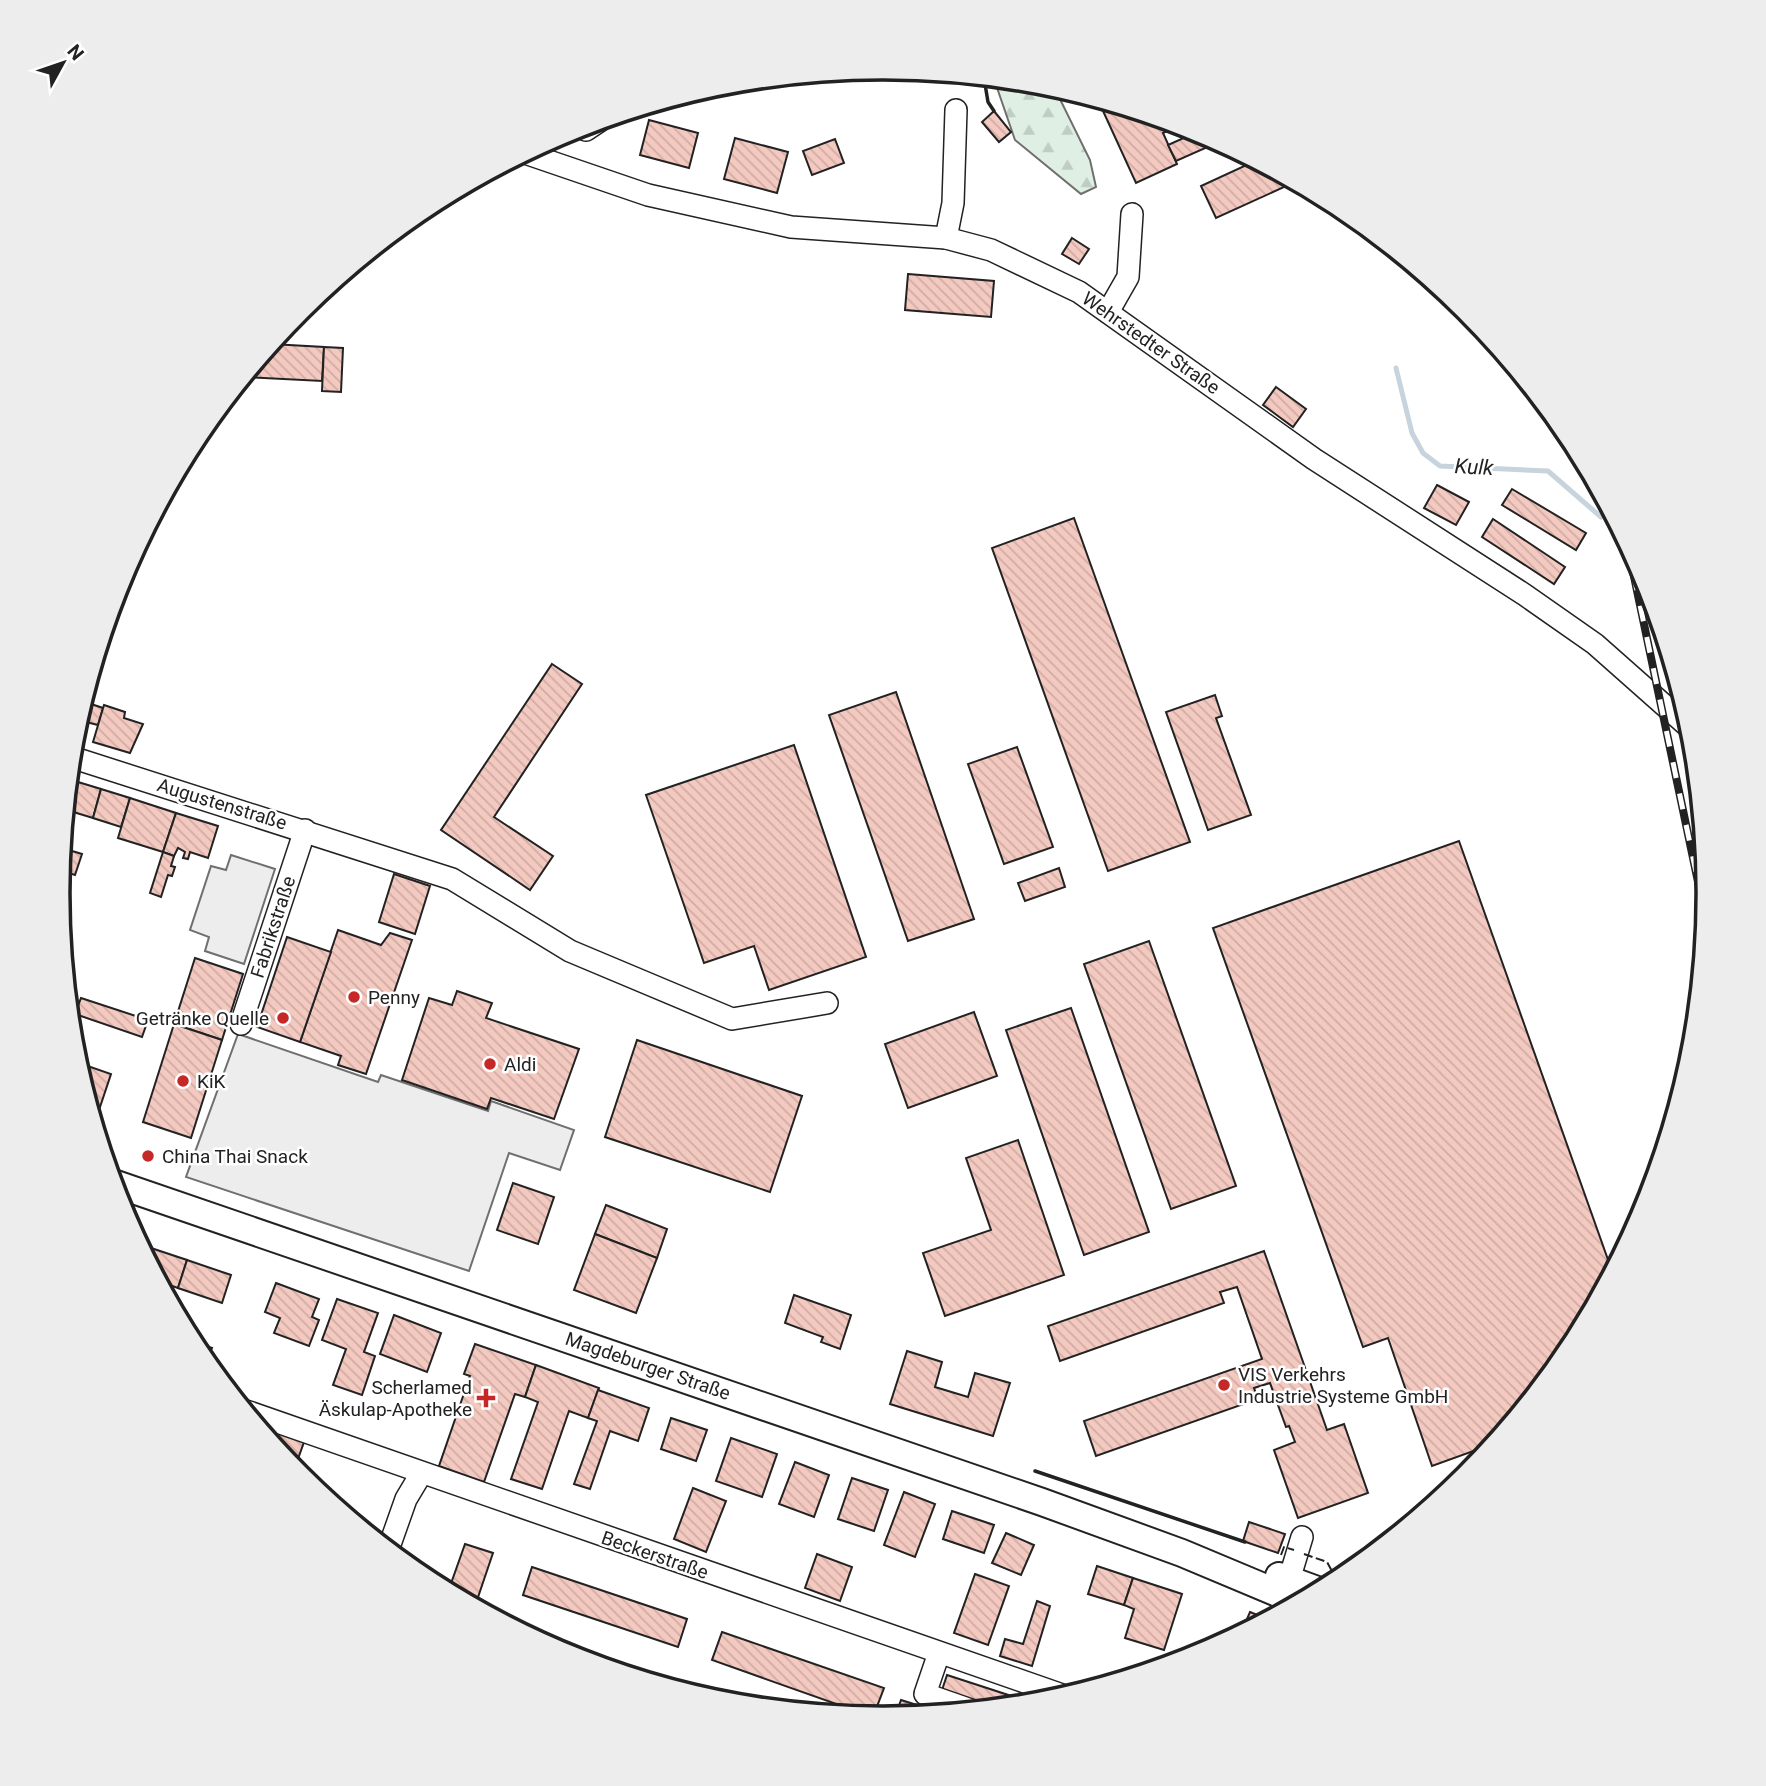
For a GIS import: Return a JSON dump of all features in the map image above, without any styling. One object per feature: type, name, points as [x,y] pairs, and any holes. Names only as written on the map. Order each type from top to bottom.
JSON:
[{"type":"main road","name":"Magdeburger Straße","points":[[126,1187],[905,1454],[1294,1591]]},
{"type":"street","points":[[946,238],[953,203],[956,110]]},
{"type":"street","name":"Wehrstedter Straße","points":[[538,157],[648,195],[694,195],[791,227],[946,238],[991,250],[1079,292],[1314,458],[1525,595],[1595,645],[1676,716]]},
{"type":"street","points":[[1108,312],[1128,277],[1132,214]]},
{"type":"street","name":"Augustenstraße","points":[[82,760],[452,879],[570,951],[732,1019],[827,1003]]},
{"type":"street","name":"Fabrikstraße","points":[[241,1024],[305,830]]},
{"type":"street","name":"Beckerstraße","points":[[262,1417],[1045,1689]]},
{"type":"street","points":[[391,1540],[406,1499],[421,1474]]},
{"type":"street","points":[[1294,1591],[1303,1537]]},
{"type":"street","points":[[931,1704],[925,1695],[939,1653]]},
{"type":"green space","points":[[997,88],[1061,100],[1090,160],[1096,187],[1081,194],[1015,140]]},
{"type":"shaded area","points":[[231,855],[275,869],[244,964],[205,951],[209,937],[190,930],[211,866],[226,870]]},
{"type":"shaded area","points":[[238,1034],[378,1082],[381,1075],[488,1111],[491,1101],[574,1130],[560,1170],[509,1153],[469,1271],[186,1177]]},
{"type":"building","points":[[994,111],[1011,132],[999,142],[982,122]]},
{"type":"building","points":[[1103,111],[1166,131],[1163,133],[1177,164],[1136,183]]},
{"type":"building","points":[[649,120],[698,133],[689,168],[640,155]]},
{"type":"building","points":[[735,138],[788,152],[777,193],[724,179]]},
{"type":"building","points":[[1183,138],[1206,148],[1176,161],[1168,145]]},
{"type":"building","points":[[835,139],[844,163],[812,175],[803,151]]},
{"type":"building","points":[[1246,165],[1285,186],[1216,218],[1201,186]]},
{"type":"building","points":[[1072,238],[1089,249],[1079,264],[1062,254]]},
{"type":"building","points":[[908,274],[994,281],[991,317],[905,310]]},
{"type":"building","points":[[283,345],[324,347],[322,381],[255,378]]},
{"type":"building","points":[[324,347],[343,348],[341,392],[322,391]]},
{"type":"building","points":[[1276,387],[1306,409],[1293,427],[1263,405]]},
{"type":"building","points":[[1437,485],[1469,502],[1456,525],[1424,508]]},
{"type":"building","points":[[1512,489],[1586,533],[1576,550],[1502,505]]},
{"type":"building","points":[[1074,518],[1190,842],[1108,871],[992,548]]},
{"type":"building","points":[[1493,519],[1565,567],[1554,584],[1482,537]]},
{"type":"building","points":[[552,664],[582,684],[494,817],[553,856],[530,890],[441,830]]},
{"type":"building","points":[[896,692],[974,919],[908,941],[829,715]]},
{"type":"building","points":[[1215,695],[1222,716],[1216,718],[1251,815],[1208,830],[1166,712]]},
{"type":"building","points":[[93,705],[103,708],[98,725],[89,723]]},
{"type":"building","points":[[104,705],[125,712],[124,718],[143,724],[130,753],[93,742]]},
{"type":"building","points":[[794,745],[866,957],[769,990],[754,946],[704,963],[646,795]]},
{"type":"building","points":[[1017,747],[1053,847],[1004,864],[968,764]]},
{"type":"building","points":[[78,783],[101,789],[93,818],[75,812]]},
{"type":"building","points":[[101,789],[130,798],[121,827],[93,818]]},
{"type":"building","points":[[130,798],[176,813],[163,852],[118,838]]},
{"type":"building","points":[[176,813],[218,826],[208,858],[190,852],[188,859],[183,858],[185,852],[178,848],[174,856],[163,852]]},
{"type":"building","points":[[1459,841],[1608,1260],[1559,1345],[1528,1388],[1474,1451],[1432,1466],[1388,1338],[1363,1347],[1213,928]]},
{"type":"building","points":[[72,851],[82,854],[75,875],[71,874]]},
{"type":"building","points":[[163,852],[174,856],[171,866],[175,867],[172,876],[168,875],[161,897],[150,893]]},
{"type":"building","points":[[1059,868],[1065,887],[1025,901],[1018,883]]},
{"type":"building","points":[[394,874],[430,886],[415,934],[379,922]]},
{"type":"building","name":"Penny","points":[[338,930],[381,945],[390,933],[412,940],[366,1074],[338,1065],[341,1056],[300,1042]]},
{"type":"building","points":[[287,937],[331,952],[300,1042],[257,1027]]},
{"type":"building","points":[[1149,941],[1236,1186],[1171,1209],[1084,964]]},
{"type":"building","points":[[195,958],[243,974],[222,1040],[174,1024]]},
{"type":"building","name":"Aldi","points":[[457,991],[492,1003],[486,1018],[579,1049],[554,1119],[491,1098],[487,1109],[402,1080],[429,998],[452,1005]]},
{"type":"building","points":[[81,998],[148,1020],[142,1037],[80,1016],[78,1006]]},
{"type":"building","points":[[1071,1008],[1149,1232],[1084,1255],[1006,1030]]},
{"type":"building","points":[[974,1012],[997,1076],[908,1108],[885,1044]]},
{"type":"building","name":"KiK","points":[[174,1024],[222,1040],[191,1138],[143,1122]]},
{"type":"building","points":[[637,1040],[802,1096],[770,1192],[605,1137]]},
{"type":"building","points":[[89,1067],[111,1074],[100,1108]]},
{"type":"building","points":[[1018,1140],[1064,1275],[945,1316],[923,1253],[991,1230],[966,1158]]},
{"type":"building","points":[[513,1183],[554,1197],[538,1244],[497,1230]]},
{"type":"building","points":[[606,1205],[667,1229],[657,1258],[595,1234]]},
{"type":"building","points":[[595,1234],[657,1258],[636,1313],[574,1290]]},
{"type":"building","points":[[152,1248],[187,1260],[178,1288],[171,1286]]},
{"type":"building","name":"VIS Verkehrs Industrie Systeme GmbH","points":[[1264,1251],[1327,1430],[1344,1424],[1368,1493],[1298,1518],[1274,1450],[1295,1442],[1289,1426],[1286,1427],[1270,1383],[1254,1388],[1258,1399],[1096,1456],[1084,1421],[1262,1359],[1237,1287],[1220,1292],[1224,1303],[1060,1361],[1048,1326]]},
{"type":"building","points":[[187,1260],[231,1275],[222,1303],[178,1288]]},
{"type":"building","points":[[276,1283],[319,1299],[312,1317],[319,1320],[309,1346],[274,1333],[280,1318],[265,1312]]},
{"type":"building","points":[[794,1295],[851,1315],[840,1349],[821,1342],[823,1337],[785,1323]]},
{"type":"building","points":[[337,1299],[378,1313],[364,1352],[375,1356],[362,1395],[333,1385],[346,1349],[322,1340]]},
{"type":"building","points":[[394,1315],[441,1333],[427,1372],[380,1354]]},
{"type":"building","points":[[475,1344],[536,1365],[525,1397],[515,1394],[484,1482],[439,1466],[470,1376],[464,1374]]},
{"type":"building","points":[[907,1351],[942,1362],[935,1387],[968,1397],[975,1373],[1010,1383],[993,1436],[890,1404]]},
{"type":"building","points":[[536,1365],[599,1388],[588,1418],[569,1411],[542,1489],[511,1479],[538,1402],[525,1397]]},
{"type":"building","points":[[598,1390],[649,1408],[638,1441],[610,1431],[590,1489],[574,1484],[597,1421],[588,1418]]},
{"type":"building","points":[[671,1418],[707,1430],[696,1461],[661,1449]]},
{"type":"building","points":[[274,1431],[304,1442],[298,1458]]},
{"type":"building","points":[[731,1438],[777,1454],[762,1497],[716,1481]]},
{"type":"building","points":[[795,1462],[829,1475],[814,1517],[779,1504]]},
{"type":"building","points":[[852,1478],[888,1490],[874,1531],[838,1519]]},
{"type":"building","points":[[693,1488],[726,1501],[706,1552],[674,1539]]},
{"type":"building","points":[[904,1492],[935,1504],[915,1557],[884,1545]]},
{"type":"building","points":[[952,1511],[994,1525],[984,1553],[943,1539]]},
{"type":"building","points":[[1249,1522],[1285,1534],[1278,1553],[1243,1541]]},
{"type":"building","points":[[1006,1533],[1034,1545],[1021,1575],[992,1563]]},
{"type":"building","points":[[465,1544],[493,1553],[478,1598],[452,1582]]},
{"type":"building","points":[[817,1554],[852,1567],[840,1601],[805,1588]]},
{"type":"building","points":[[1097,1566],[1133,1578],[1124,1605],[1088,1594]]},
{"type":"building","points":[[532,1567],[687,1619],[678,1647],[523,1595]]},
{"type":"building","points":[[975,1574],[1009,1586],[988,1645],[954,1633]]},
{"type":"building","points":[[1133,1578],[1182,1594],[1164,1650],[1125,1638],[1134,1609],[1124,1605]]},
{"type":"building","points":[[1037,1601],[1050,1606],[1032,1666],[1000,1656],[1005,1639],[1023,1644]]},
{"type":"building","points":[[1250,1612],[1256,1615],[1247,1620]]},
{"type":"building","points":[[722,1632],[884,1688],[877,1706],[837,1704],[712,1660]]},
{"type":"building","points":[[947,1675],[1010,1695],[973,1700],[942,1690]]},
{"type":"building","points":[[901,1700],[916,1705],[899,1705]]},
{"type":"waterway","name":"Kulk","points":[[1396,368],[1412,433],[1423,453],[1440,466],[1548,471],[1601,517]]},
{"type":"railway","points":[[1637,589],[1695,868]]},
{"type":"fence","points":[[1281,1555],[1284,1547],[1294,1550]]},
{"type":"fence","points":[[1304,1554],[1327,1562],[1332,1571]]},
{"type":"wall","points":[[985,87],[988,102],[994,111]]},
{"type":"wall","points":[[1035,1471],[1245,1542]]},
{"type":"place","name":"Penny","points":[[354,997]]},
{"type":"place","name":"Getränke Quelle","points":[[283,1018]]},
{"type":"place","name":"Aldi","points":[[490,1064]]},
{"type":"place","name":"KiK","points":[[183,1081]]},
{"type":"place","name":"China Thai Snack","points":[[148,1156]]},
{"type":"place","name":"VIS Verkehrs Industrie Systeme GmbH","points":[[1224,1385]]},
{"type":"place","name":"Scherlamed Äskulap-Apotheke","points":[[486,1398]]}]
